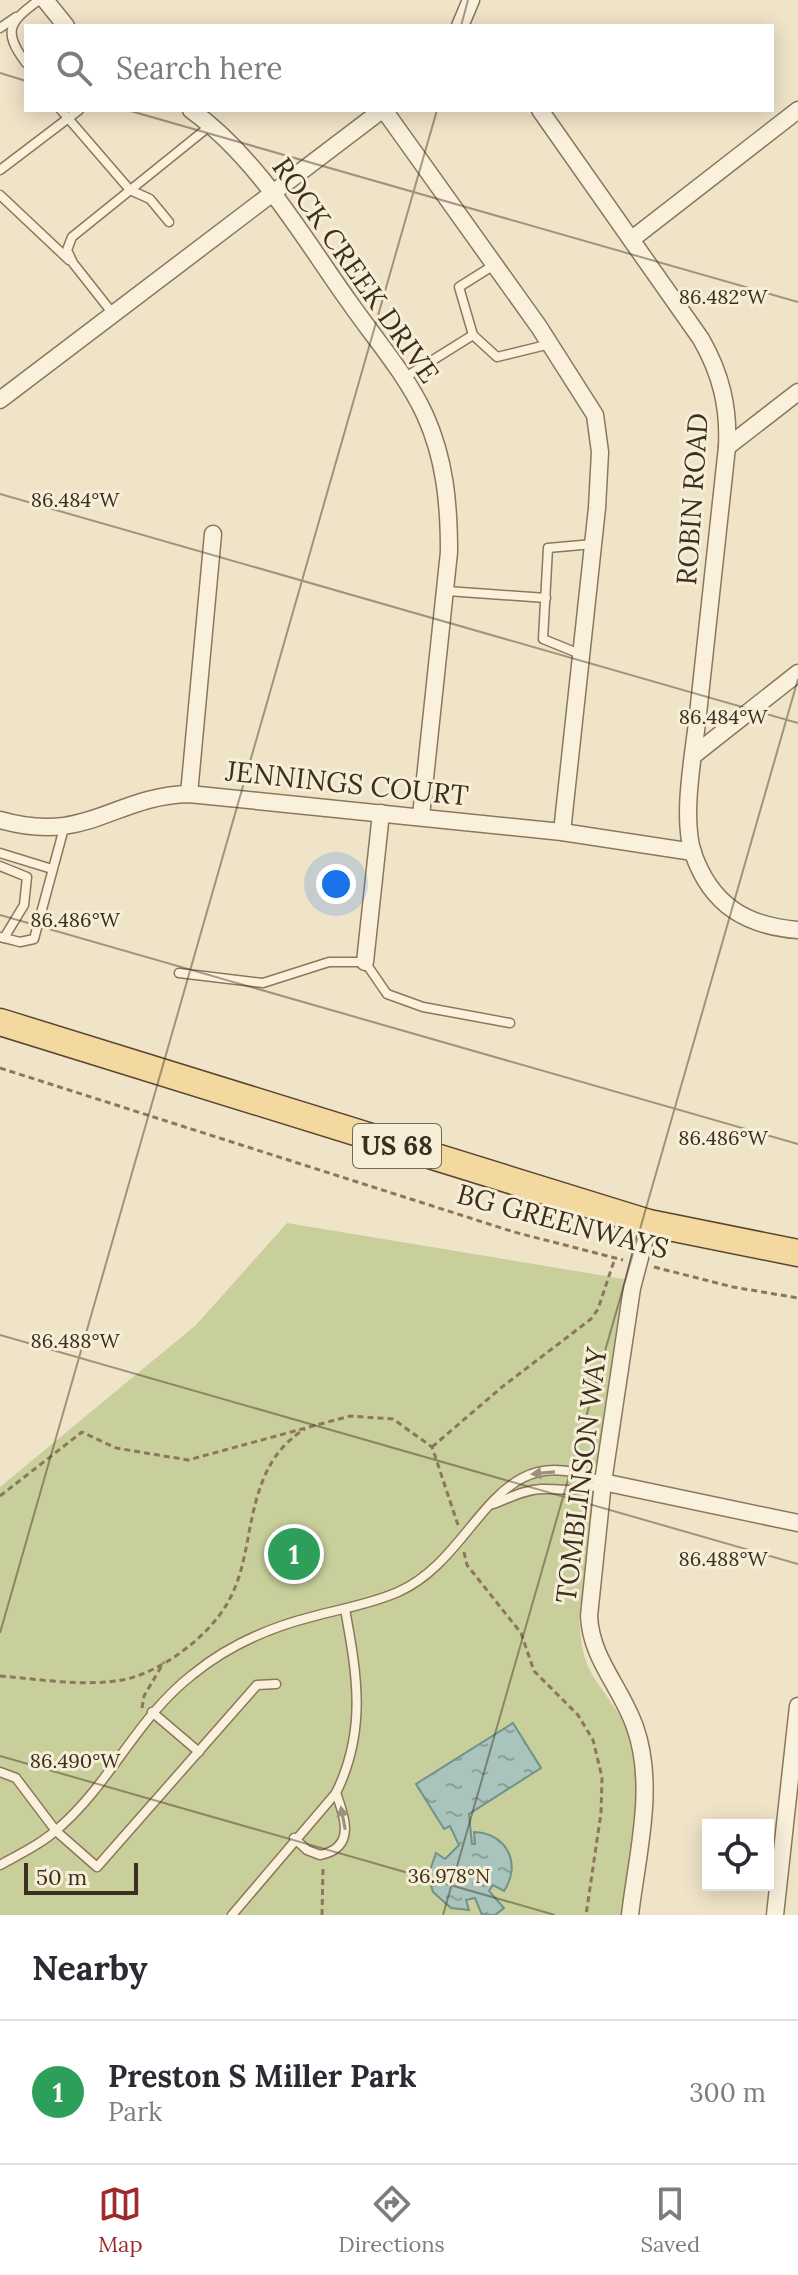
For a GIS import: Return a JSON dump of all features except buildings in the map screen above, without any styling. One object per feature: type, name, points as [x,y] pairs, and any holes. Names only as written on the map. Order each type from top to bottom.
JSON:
[{"type":"main road","name":"US 68","points":[[0,1022],[649,1223],[798,1253]]},
{"type":"street","points":[[42,0],[64,24]]},
{"type":"street","points":[[632,239],[798,110]]},
{"type":"street","name":"ROCK CREEK DRIVE","points":[[194,112],[236,148],[404,379],[424,413],[444,472],[449,512],[447,591],[421,816]]},
{"type":"street","points":[[0,400],[380,112]]},
{"type":"street","points":[[384,112],[551,343],[595,415],[600,433],[593,544],[562,832]]},
{"type":"street","name":"ROBIN ROAD","points":[[541,112],[711,356],[726,404],[727,447],[694,755],[689,817],[693,852],[711,891],[737,914],[767,928],[798,930]]},
{"type":"street","points":[[727,447],[798,392]]},
{"type":"street","points":[[189,794],[213,534]]},
{"type":"street","points":[[694,755],[798,673]]},
{"type":"street","name":"JENNINGS COURT","points":[[0,820],[34,828],[64,828],[94,821],[144,800],[189,794],[562,832],[693,852]]},
{"type":"street","points":[[365,962],[381,813]]},
{"type":"street","name":"TOMBLINSON WAY","points":[[630,1915],[645,1788],[643,1753],[619,1690],[599,1661],[590,1636],[603,1482],[637,1263],[649,1223]]},
{"type":"street","points":[[603,1482],[798,1523]]},
{"type":"street","points":[[775,1915],[798,1706]]},
{"type":"lane","points":[[0,28],[42,0]]},
{"type":"lane","points":[[18,16],[10,31],[12,45],[24,60]]},
{"type":"lane","points":[[62,112],[130,190],[150,199],[169,222]]},
{"type":"lane","points":[[0,170],[77,112]]},
{"type":"lane","points":[[73,263],[67,250],[72,237],[211,125]]},
{"type":"lane","points":[[0,195],[73,263],[114,315]]},
{"type":"lane","points":[[494,265],[459,287],[473,335],[497,357],[551,343]]},
{"type":"lane","points":[[404,379],[473,335]]},
{"type":"lane","points":[[581,654],[543,639],[548,548],[593,544]]},
{"type":"lane","points":[[447,591],[546,598]]},
{"type":"lane","points":[[0,866],[27,877],[24,905],[2,938],[20,942],[34,939],[64,828]]},
{"type":"lane","points":[[0,853],[52,869]]},
{"type":"lane","points":[[179,973],[263,983],[329,962],[365,962],[387,994],[423,1007],[510,1023]]},
{"type":"lane","points":[[0,1865],[56,1831],[78,1809],[152,1712],[192,1674],[229,1649],[290,1623],[345,1609],[411,1586],[438,1566],[492,1504],[499,1491],[531,1473],[582,1473],[603,1482]]},
{"type":"lane","points":[[492,1504],[522,1492],[543,1489],[580,1492],[603,1482]]},
{"type":"lane","points":[[232,1915],[294,1838],[336,1793],[352,1753],[359,1713],[358,1678],[345,1609]]},
{"type":"lane","points":[[0,1772],[16,1778],[56,1831],[97,1867],[257,1685],[276,1684]]},
{"type":"lane","points":[[152,1712],[199,1752]]},
{"type":"lane","points":[[294,1838],[307,1850],[320,1855],[339,1845],[345,1836],[347,1821],[336,1793]]},
{"type":"path","name":"BG GREENWAYS","points":[[0,1068],[514,1232],[733,1287],[798,1298]]},
{"type":"path","points":[[432,1447],[502,1387],[591,1319],[612,1274],[615,1258]]},
{"type":"path","points":[[0,1496],[82,1432],[116,1448],[188,1460],[350,1416],[393,1419],[432,1447],[446,1481],[467,1565],[521,1633],[534,1671],[578,1715],[593,1740],[602,1789],[586,1915]]},
{"type":"path","points":[[0,1676],[118,1681],[165,1661],[213,1623],[228,1603],[243,1563],[256,1500],[266,1470],[292,1437],[310,1427]]},
{"type":"path","points":[[142,1708],[144,1696],[165,1661]]},
{"type":"path","points":[[322,1915],[323,1867]]},
{"type":"green space","points":[[287,1223],[624,1279],[579,1620],[586,1661],[627,1728],[637,1768],[637,1810],[622,1915],[0,1915],[0,1487],[196,1325]]},
{"type":"water","points":[[513,1723],[541,1768],[469,1814],[472,1844],[475,1844],[474,1832],[486,1834],[503,1844],[508,1852],[512,1871],[509,1881],[504,1891],[493,1885],[489,1891],[504,1908],[495,1915],[482,1915],[475,1898],[466,1900],[469,1910],[451,1908],[433,1892],[428,1876],[436,1853],[445,1859],[459,1845],[450,1826],[444,1829],[416,1784]]},
{"type":"place","name":"Preston S Miller Park","points":[[294,1554]]}]
